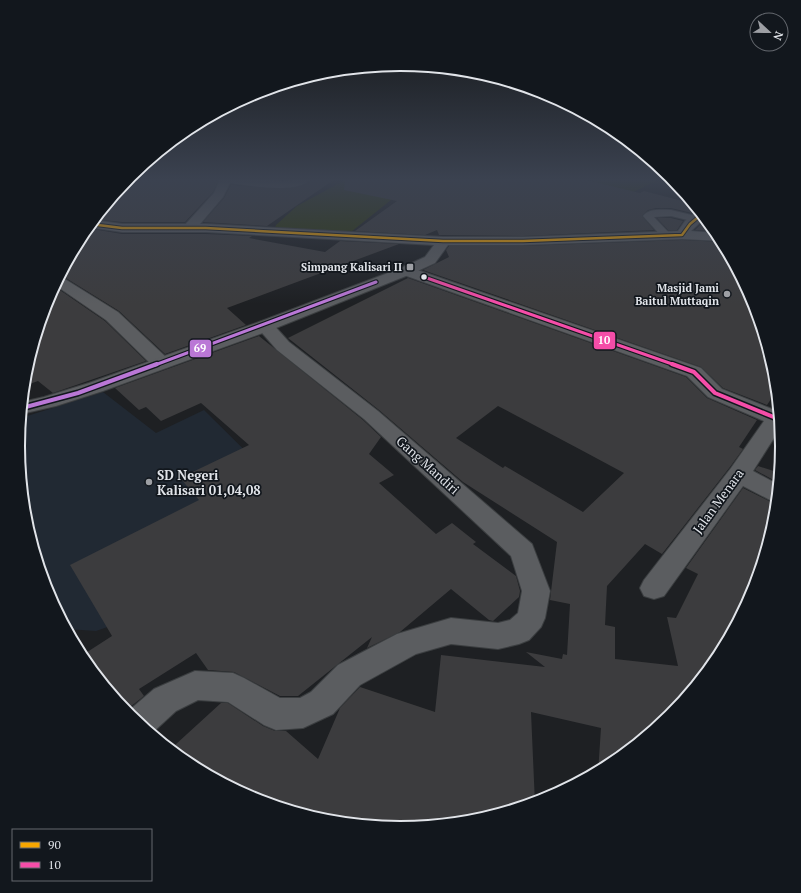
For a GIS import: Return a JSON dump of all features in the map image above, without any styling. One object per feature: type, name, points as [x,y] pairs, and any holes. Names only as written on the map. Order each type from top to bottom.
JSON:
[{"type":"street","points":[[190,227],[196,221]]},
{"type":"street","points":[[682,235],[695,221]]},
{"type":"street","points":[[98,225],[122,228],[190,227],[443,241],[523,241],[682,235],[712,237]]},
{"type":"street","points":[[27,407],[96,387],[264,326],[406,271],[430,260],[438,251],[443,241]]},
{"type":"street","points":[[406,271],[694,372],[702,378],[710,390],[715,393],[774,414]]},
{"type":"street","points":[[63,283],[112,316],[161,363]]},
{"type":"street","name":"Gang Mandiri","points":[[143,720],[165,700],[195,685],[233,688],[276,714],[303,713],[322,703],[349,675],[408,643],[451,631],[498,636],[519,631],[531,618],[536,591],[523,551],[371,415],[283,346],[264,326]]},
{"type":"street","name":"Jalan Menara","points":[[654,588],[739,474],[775,420]]},
{"type":"street","points":[[739,474],[773,492]]},
{"type":"lane","points":[[652,221],[667,236]]},
{"type":"shaded area","name":"SD Negeri Kalisari 01,04,08","points":[[103,392],[156,433],[204,410],[314,519],[154,611],[96,631],[73,629],[64,613],[45,567],[32,520],[26,471],[25,446],[26,416]]},
{"type":"green space","points":[[281,221],[365,221],[351,232],[275,228]]},
{"type":"building","points":[[110,221],[186,221],[185,222]]},
{"type":"building","points":[[204,221],[275,221],[267,226],[203,222]]},
{"type":"building","points":[[369,221],[646,221],[654,230],[523,236],[439,235],[437,230],[425,235],[355,231]]},
{"type":"building","points":[[659,221],[683,221],[677,230],[668,230]]},
{"type":"building","points":[[702,223],[707,231],[695,230]]},
{"type":"building","points":[[95,229],[122,234],[206,234],[252,236],[249,238],[325,252],[340,241],[399,244],[227,308],[246,325],[165,354],[119,311],[65,278],[75,259]]},
{"type":"building","points":[[682,240],[715,242],[737,280],[756,326],[769,373],[773,396],[767,405],[723,388],[701,367],[423,270],[449,257],[446,250],[449,246],[523,246]]},
{"type":"building","points":[[408,278],[686,377],[707,398],[757,420],[739,447],[743,449],[662,554],[645,544],[607,586],[605,625],[615,627],[615,659],[678,666],[667,617],[676,618],[698,574],[686,568],[743,488],[772,502],[769,520],[756,567],[737,613],[713,655],[683,694],[666,712],[648,729],[609,759],[598,766],[601,728],[531,712],[535,797],[498,809],[474,815],[450,819],[400,822],[351,819],[327,815],[280,802],[234,783],[213,772],[192,759],[175,745],[221,703],[228,703],[263,726],[275,731],[286,731],[318,759],[340,708],[360,687],[435,712],[441,655],[545,667],[526,652],[562,659],[563,654],[567,655],[570,604],[550,600],[557,542],[463,482],[379,410],[288,338]],"holes":[[[498,406],[624,473],[583,512],[505,466],[503,468],[456,438]]]},
{"type":"building","points":[[60,290],[105,321],[146,361],[53,393],[38,381],[30,384],[45,326]]},
{"type":"building","points":[[259,336],[363,420],[381,437],[369,454],[394,475],[379,483],[436,534],[452,523],[476,542],[473,544],[516,576],[520,591],[519,597],[493,621],[489,620],[451,589],[400,632],[367,648],[372,637],[298,696],[280,696],[234,672],[208,670],[196,653],[139,689],[144,696],[130,707],[118,694],[86,652],[112,636],[70,565],[199,500],[180,478],[249,445],[201,403],[161,421],[146,407],[139,410],[115,388]]},
{"type":"building","points":[[758,466],[775,471],[774,480],[755,470]]},
{"type":"transit line","name":"90","points":[[98,225],[122,228],[206,228],[443,241],[523,241],[682,235],[694,221]]},
{"type":"transit line","name":"10","points":[[424,277],[694,372],[715,393],[775,417]]},
{"type":"transit line","name":"69","points":[[27,407],[78,393],[376,282]]},
{"type":"place","name":"Simpang Kalisari II","points":[[410,267]]},
{"type":"place","name":"Masjid Jami Baitul Muttaqin","points":[[727,294]]},
{"type":"place","name":"SD Negeri Kalisari 01,04,08","points":[[149,482]]}]
